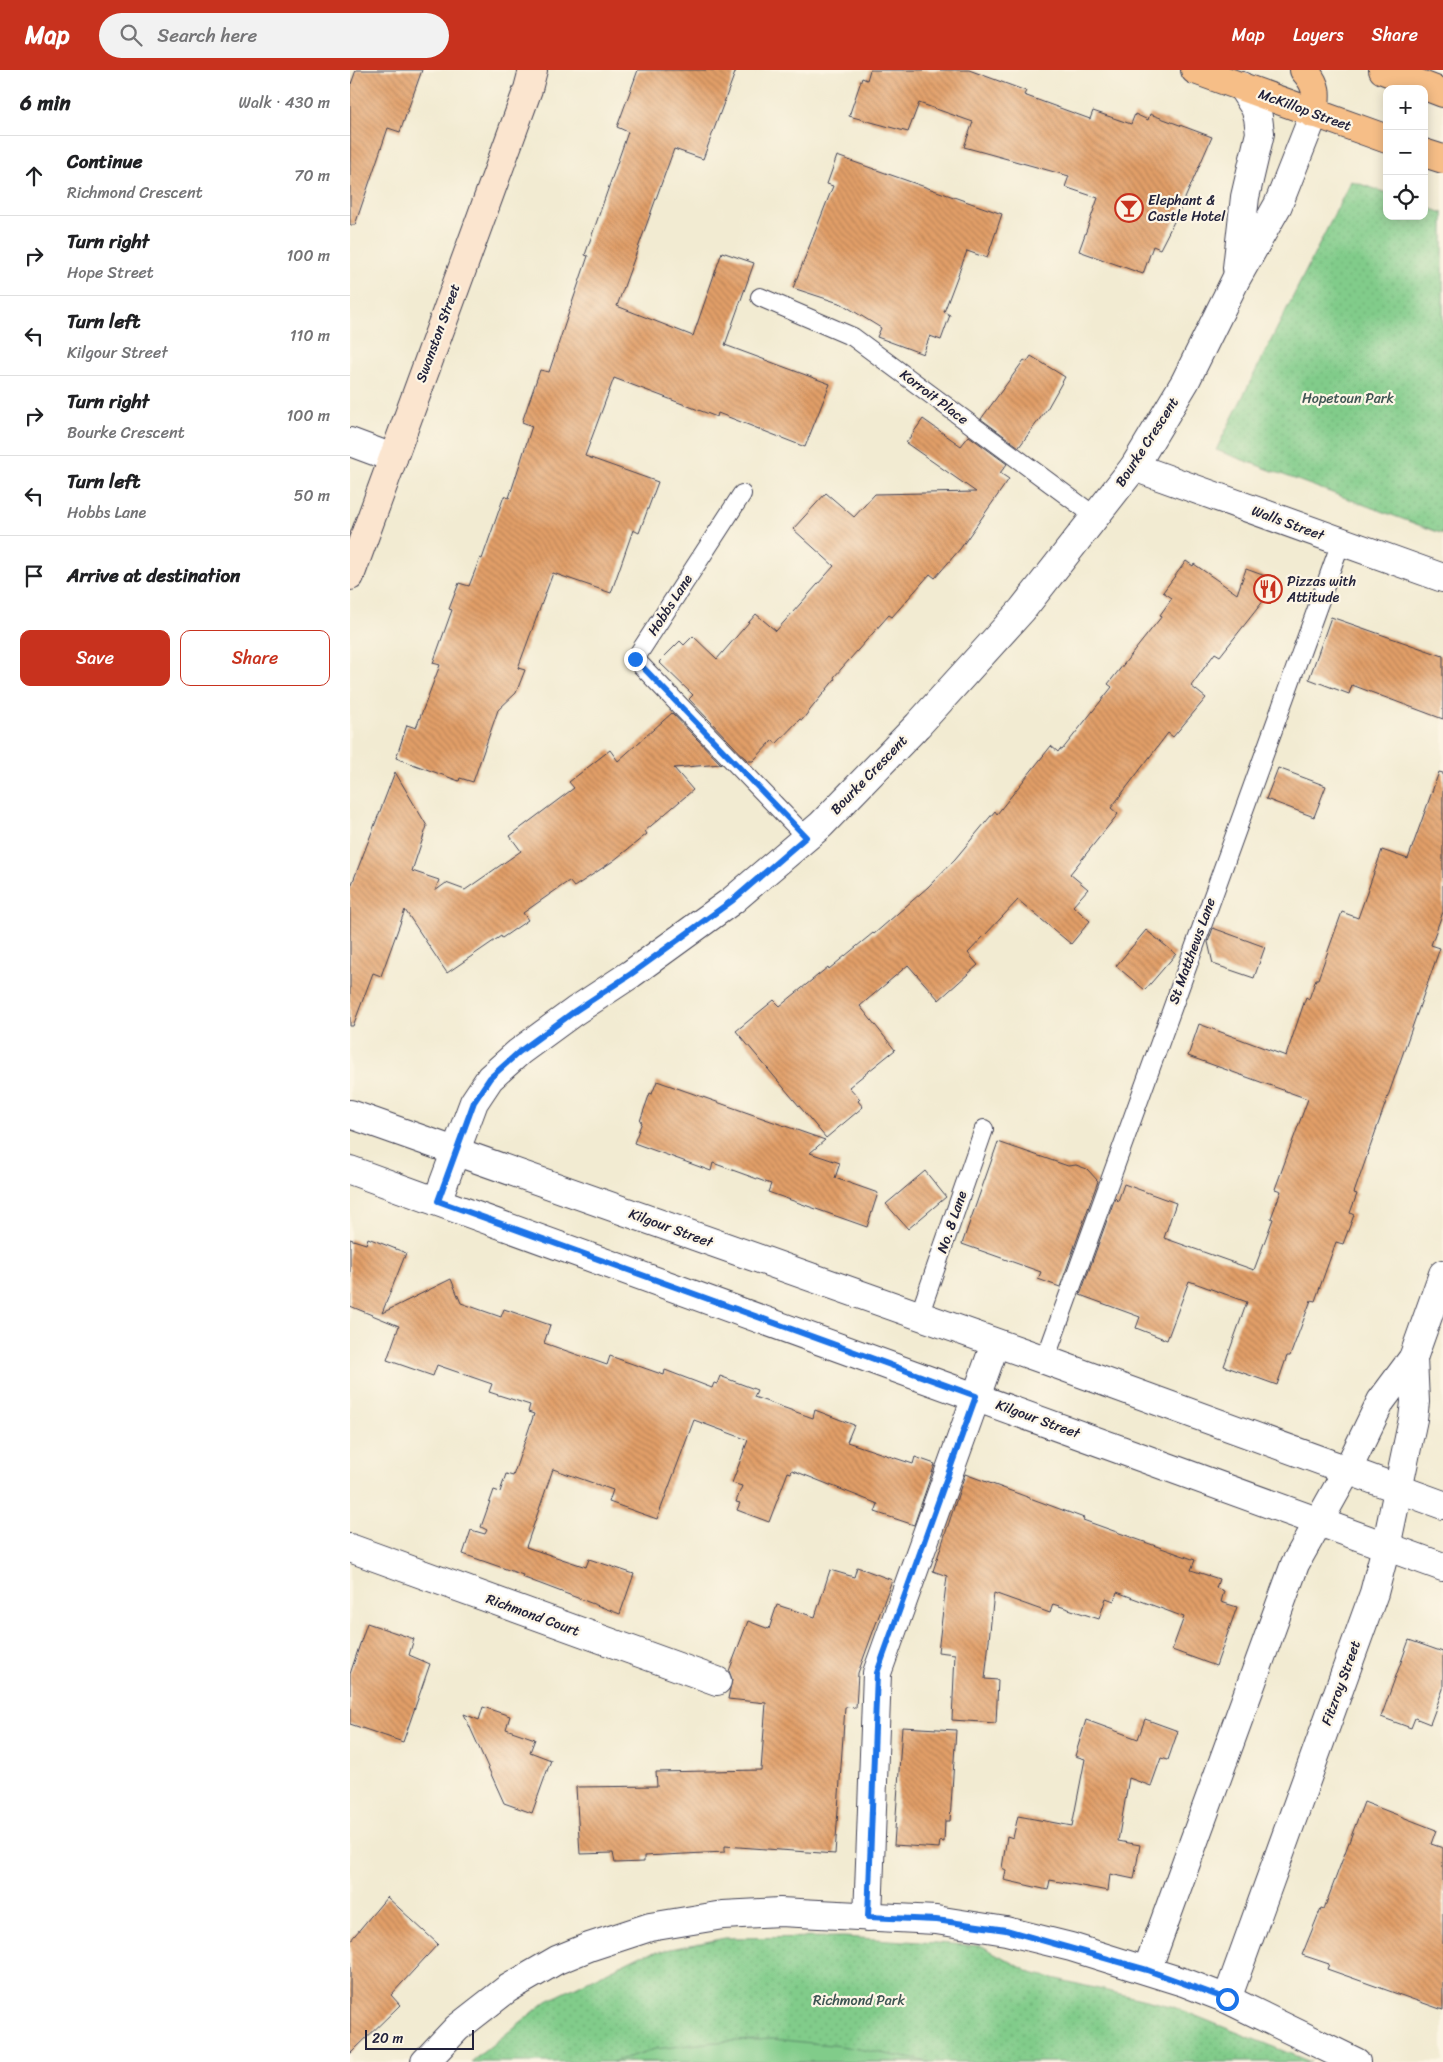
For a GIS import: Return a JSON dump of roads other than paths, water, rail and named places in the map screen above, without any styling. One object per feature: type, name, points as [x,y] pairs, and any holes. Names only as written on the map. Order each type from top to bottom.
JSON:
[{"type":"highway","name":"McKillop Street","points":[[1195,70],[1383,138]]},
{"type":"highway","points":[[1304,70],[1317,94],[1314,114]]},
{"type":"highway","points":[[1383,70],[1443,93]]},
{"type":"highway","points":[[1428,154],[1443,159]]},
{"type":"street","name":"Swanston Street","points":[[350,576],[533,76]]},
{"type":"street","name":"Bourke Crescent","points":[[1236,279],[1245,197],[1260,134],[1255,108],[1241,86]]},
{"type":"street","name":"Bourke Crescent","points":[[438,1201],[474,1102],[490,1078],[512,1058],[575,1011],[631,974],[733,900],[821,825],[918,725],[1022,610],[1134,467],[1185,382],[1236,279],[1278,205],[1314,114]]},
{"type":"street","points":[[350,442],[393,458]]},
{"type":"street","name":"Walls Street","points":[[1134,467],[1443,578]]},
{"type":"street","name":"Kilgour Street","points":[[350,1114],[995,1344],[1045,1360],[1443,1505]]},
{"type":"street","name":"Kilgour Street","points":[[350,1170],[1443,1567]]},
{"type":"street","name":"Fitzroy Street","points":[[1147,1970],[1295,1564],[1347,1471],[1381,1401],[1413,1358],[1443,1274]]},
{"type":"street","points":[[868,1917],[877,1673],[995,1344]]},
{"type":"street","name":"Fitzroy Street","points":[[1227,1999],[1374,1592],[1386,1547],[1413,1419],[1415,1387],[1413,1358]]},
{"type":"street","name":"Richmond Court","points":[[350,1548],[717,1681]]},
{"type":"street","points":[[425,2062],[458,2028],[506,1989],[557,1960],[650,1927],[723,1916],[780,1912],[936,1920],[1006,1930],[1147,1970],[1227,1999],[1356,2062]]},
{"type":"lane","name":"Korroit Place","points":[[760,297],[853,337],[1096,517]]},
{"type":"lane","name":"Hobbs Lane","points":[[742,494],[635,659],[806,837]]},
{"type":"lane","name":"St Matthews Lane","points":[[1045,1360],[1341,542]]},
{"type":"lane","name":"No. 8 Lane","points":[[919,1316],[984,1129]]},
{"type":"place","name":"Elephant & Castle Hotel","points":[[1129,208]]},
{"type":"place","name":"Pizzas with Attitude","points":[[1268,589]]},
{"type":"park label","name":"Hopetoun Park","points":[[1348,398]]},
{"type":"park label","name":"Richmond Park","points":[[859,2000]]}]
